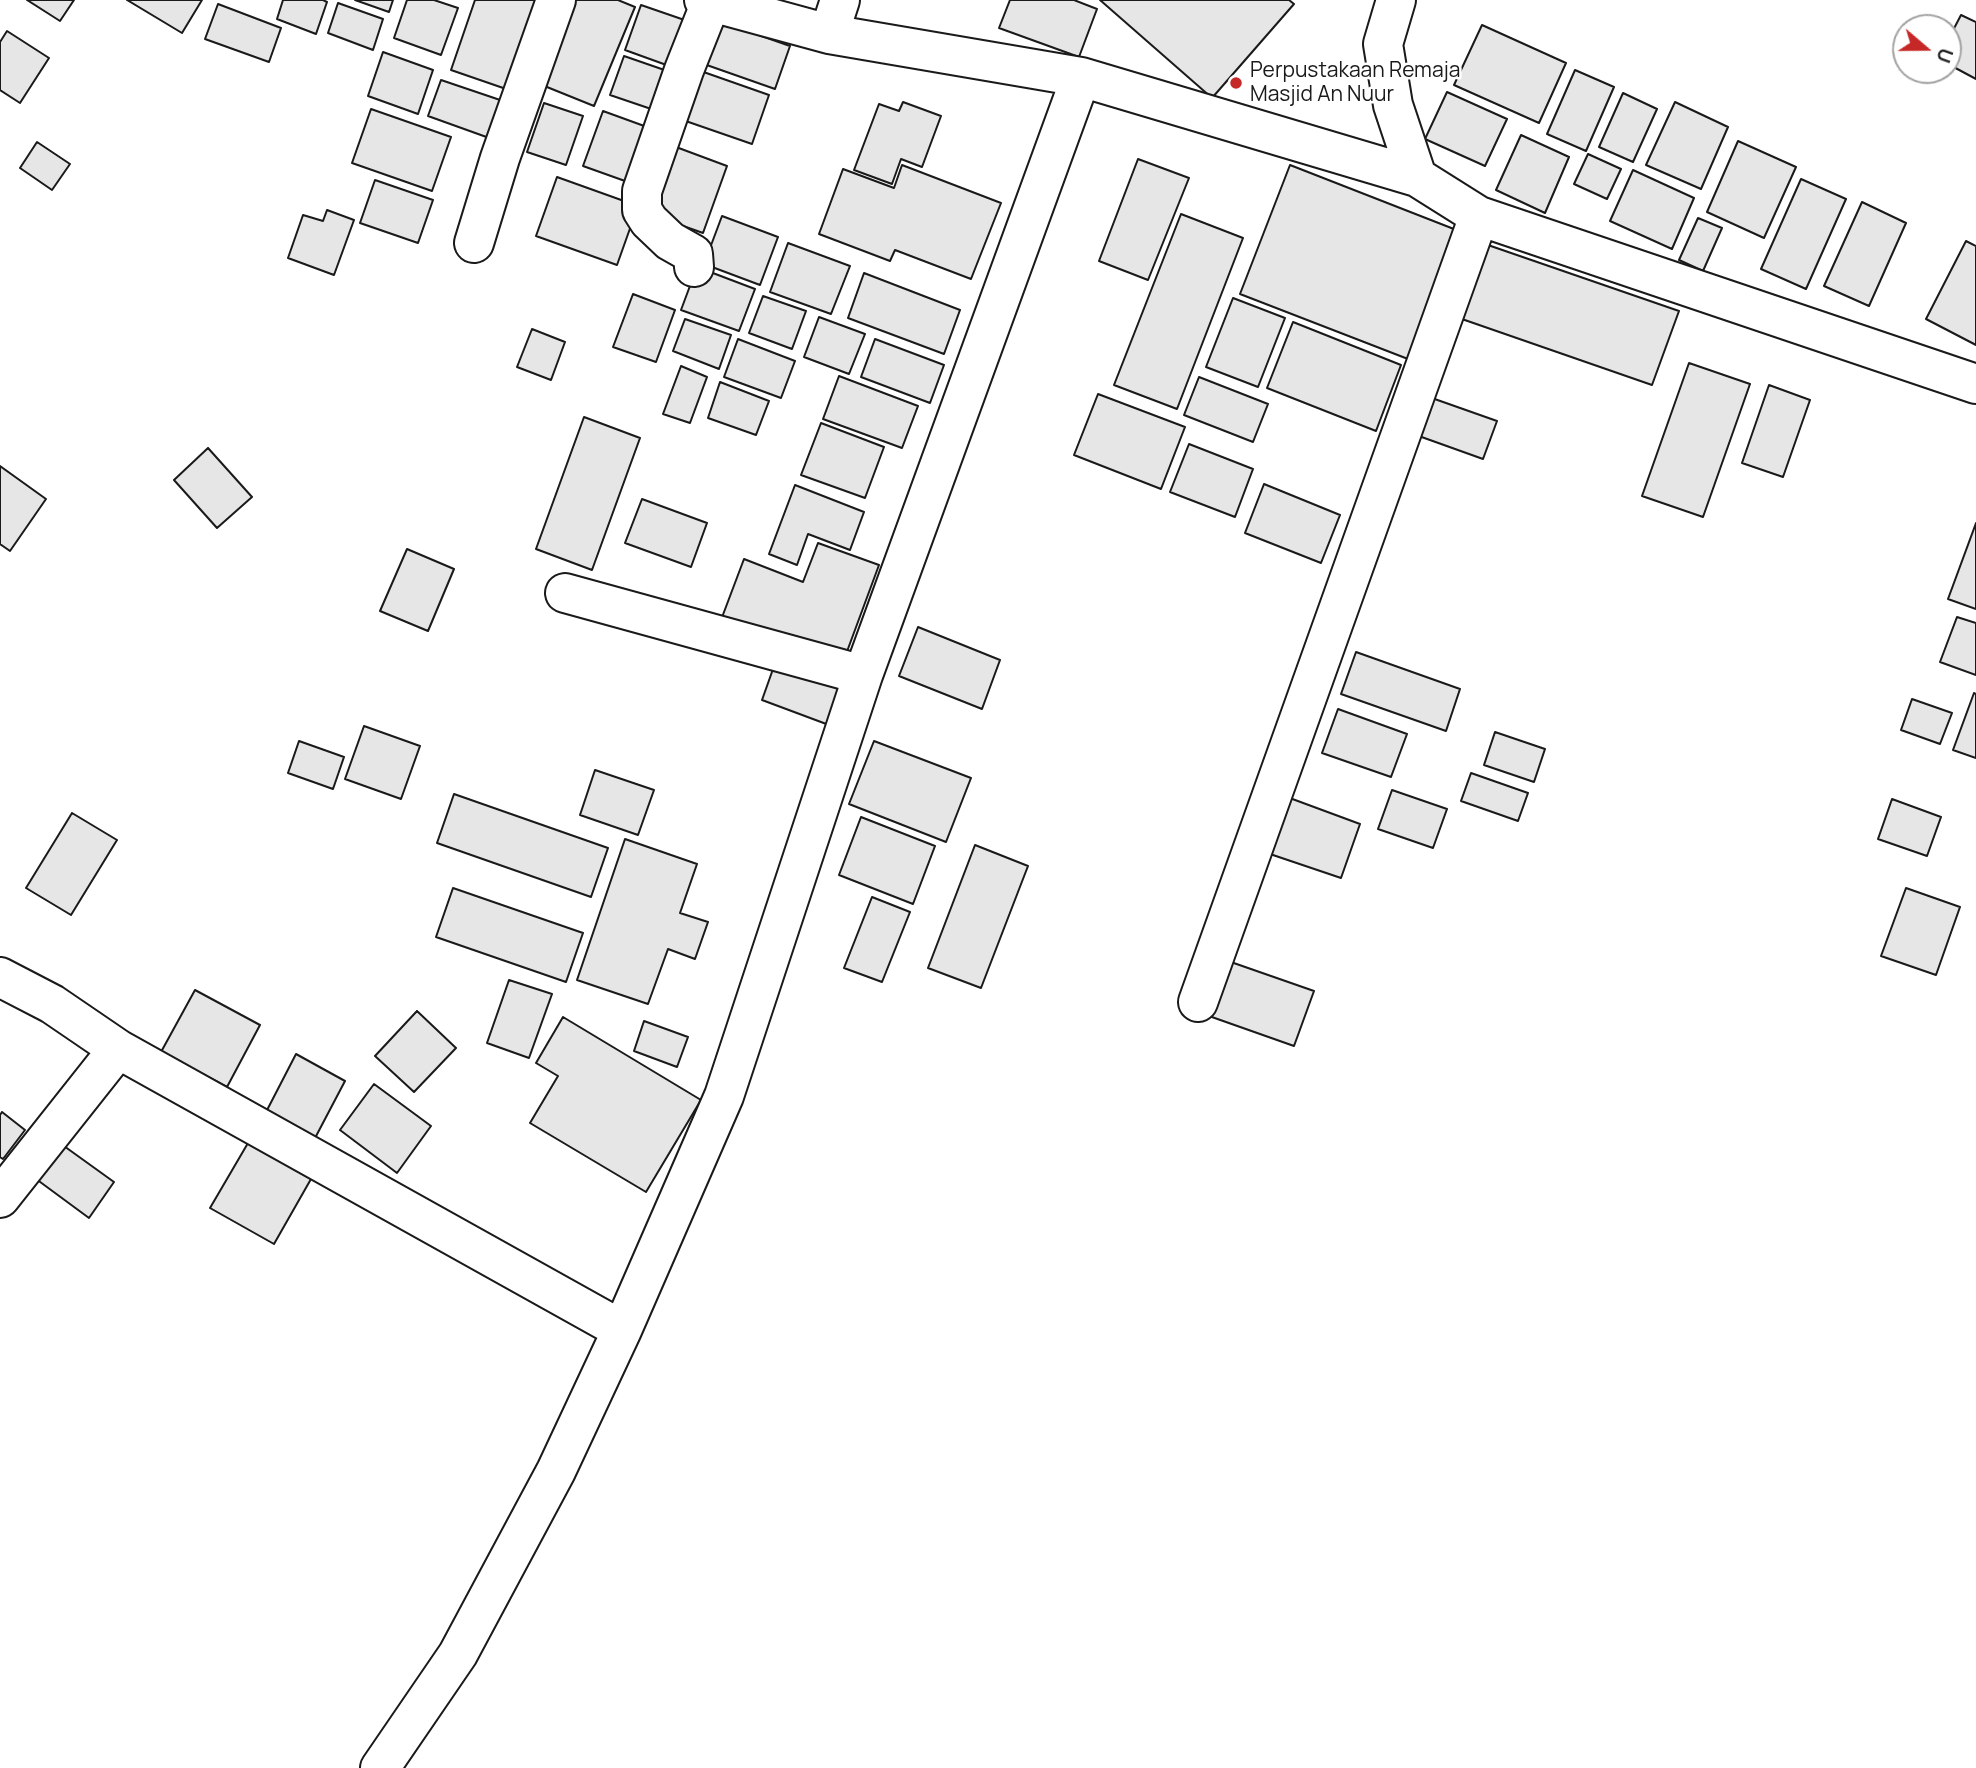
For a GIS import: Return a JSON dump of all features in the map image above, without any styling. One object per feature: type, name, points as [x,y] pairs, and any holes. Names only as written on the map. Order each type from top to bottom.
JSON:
[{"type":"street","points":[[474,243],[500,158],[556,0]]},
{"type":"street","points":[[1396,0],[1383,44],[1393,105],[1417,177]]},
{"type":"street","points":[[694,267],[693,254],[670,241],[649,221],[642,209],[642,191],[708,1],[834,17],[1081,77],[1417,177],[1479,216],[1976,384]]},
{"type":"street","points":[[380,1768],[458,1654],[556,1471],[622,1330],[724,1096],[863,674],[1081,77]]},
{"type":"street","points":[[1198,1002],[1479,216]]},
{"type":"street","points":[[565,593],[863,674]]},
{"type":"street","points":[[0,977],[52,1004],[118,1049],[622,1330]]},
{"type":"street","points":[[0,1198],[118,1049]]},
{"type":"building","points":[[27,0],[74,0],[60,21]]},
{"type":"building","points":[[127,0],[202,0],[182,33]]},
{"type":"building","points":[[283,0],[327,2],[316,34],[277,19]]},
{"type":"building","points":[[355,0],[393,0],[389,12]]},
{"type":"building","points":[[407,0],[434,0],[458,8],[441,55],[394,38]]},
{"type":"building","points":[[475,0],[541,0],[509,90],[451,70]]},
{"type":"building","points":[[571,0],[618,0],[635,7],[594,106],[537,83]]},
{"type":"building","points":[[1010,0],[1074,0],[1097,9],[1079,57],[999,28]]},
{"type":"building","points":[[1100,0],[1289,0],[1294,4],[1212,98]]},
{"type":"building","points":[[338,3],[383,19],[373,50],[328,33]]},
{"type":"building","points":[[218,4],[281,28],[269,62],[205,39]]},
{"type":"building","points":[[641,5],[699,25],[683,71],[625,50]]},
{"type":"building","points":[[1962,15],[1976,22],[1976,79],[1962,72]]},
{"type":"building","points":[[716,20],[790,46],[775,89],[701,63]]},
{"type":"building","points":[[1482,25],[1566,63],[1539,123],[1454,85]]},
{"type":"building","points":[[7,31],[49,58],[20,103],[0,90],[0,42]]},
{"type":"building","points":[[383,52],[433,70],[418,114],[368,96]]},
{"type":"building","points":[[624,56],[676,74],[663,113],[610,95]]},
{"type":"building","points":[[695,69],[769,95],[752,144],[677,118]]},
{"type":"building","points":[[1575,70],[1614,87],[1586,151],[1547,134]]},
{"type":"building","points":[[441,80],[506,102],[492,139],[428,116]]},
{"type":"building","points":[[1447,92],[1507,119],[1485,166],[1425,139]]},
{"type":"building","points":[[1623,93],[1657,109],[1633,162],[1599,147]]},
{"type":"building","points":[[903,102],[941,116],[922,167],[901,159],[892,184],[854,170],[879,104],[899,111]]},
{"type":"building","points":[[1675,102],[1728,127],[1701,189],[1646,165]]},
{"type":"building","points":[[544,103],[583,116],[566,165],[527,152]]},
{"type":"building","points":[[371,109],[451,137],[432,191],[352,163]]},
{"type":"building","points":[[603,111],[658,131],[639,186],[583,166]]},
{"type":"building","points":[[1521,135],[1569,157],[1545,213],[1496,190]]},
{"type":"building","points":[[1738,141],[1796,167],[1764,238],[1707,212]]},
{"type":"building","points":[[37,142],[70,164],[52,190],[20,168]]},
{"type":"building","points":[[676,147],[727,166],[703,233],[652,215]]},
{"type":"building","points":[[1588,154],[1621,169],[1607,199],[1574,184]]},
{"type":"building","points":[[1138,159],[1189,178],[1148,280],[1099,261]]},
{"type":"building","points":[[902,165],[1001,203],[971,279],[895,250],[890,261],[819,234],[843,169],[894,188]]},
{"type":"building","points":[[1290,165],[1459,231],[1408,359],[1240,294]]},
{"type":"building","points":[[1633,170],[1694,198],[1672,249],[1610,221]]},
{"type":"building","points":[[557,177],[638,206],[617,265],[536,236]]},
{"type":"building","points":[[1801,179],[1846,199],[1806,289],[1761,269]]},
{"type":"building","points":[[375,180],[433,200],[418,243],[360,223]]},
{"type":"building","points":[[1862,202],[1906,223],[1869,306],[1824,286]]},
{"type":"building","points":[[327,210],[354,220],[334,275],[288,258],[303,215],[323,221]]},
{"type":"building","points":[[1181,214],[1243,238],[1177,409],[1114,385]]},
{"type":"building","points":[[722,216],[778,237],[760,285],[704,264]]},
{"type":"building","points":[[1698,218],[1722,228],[1703,271],[1679,260]]},
{"type":"building","points":[[1966,241],[1976,246],[1976,345],[1926,319]]},
{"type":"building","points":[[788,243],[850,266],[831,314],[770,292]]},
{"type":"building","points":[[1485,244],[1679,311],[1652,385],[1459,318]]},
{"type":"building","points":[[697,267],[755,289],[739,331],[681,310]]},
{"type":"building","points":[[864,273],[960,310],[944,354],[848,318]]},
{"type":"building","points":[[633,294],[675,310],[656,362],[613,347]]},
{"type":"building","points":[[763,296],[806,311],[792,349],[749,333]]},
{"type":"building","points":[[1233,298],[1285,318],[1258,387],[1206,367]]},
{"type":"building","points":[[819,317],[865,334],[849,374],[804,357]]},
{"type":"building","points":[[685,319],[731,335],[719,369],[673,351]]},
{"type":"building","points":[[1293,322],[1401,365],[1376,431],[1267,388]]},
{"type":"building","points":[[532,329],[565,342],[551,380],[517,367]]},
{"type":"building","points":[[738,339],[795,361],[781,398],[724,377]]},
{"type":"building","points":[[875,339],[944,365],[930,403],[861,377]]},
{"type":"building","points":[[1689,363],[1750,384],[1703,517],[1642,496]]},
{"type":"building","points":[[681,366],[707,377],[690,423],[663,414]]},
{"type":"building","points":[[839,376],[918,406],[902,448],[823,419]]},
{"type":"building","points":[[1199,377],[1268,404],[1253,442],[1184,415]]},
{"type":"building","points":[[720,382],[769,401],[756,435],[708,418]]},
{"type":"building","points":[[1769,385],[1810,400],[1783,477],[1742,463]]},
{"type":"building","points":[[1098,394],[1185,427],[1161,489],[1074,455]]},
{"type":"building","points":[[1429,397],[1497,421],[1483,459],[1416,435]]},
{"type":"building","points":[[584,417],[640,438],[592,570],[536,549]]},
{"type":"building","points":[[821,423],[884,447],[865,498],[801,475]]},
{"type":"building","points":[[1189,444],[1253,469],[1235,517],[1170,492]]},
{"type":"building","points":[[208,448],[252,497],[217,528],[174,480]]},
{"type":"building","points":[[0,466],[46,499],[10,551],[0,544]]},
{"type":"building","points":[[1264,484],[1340,515],[1321,563],[1245,533]]},
{"type":"building","points":[[795,485],[864,512],[850,550],[808,534],[797,565],[769,554]]},
{"type":"building","points":[[642,499],[707,523],[691,567],[625,543]]},
{"type":"building","points":[[1976,523],[1976,609],[1948,599]]},
{"type":"building","points":[[818,543],[879,565],[842,665],[721,620],[744,559],[803,582]]},
{"type":"building","points":[[407,549],[454,569],[428,631],[380,611]]},
{"type":"building","points":[[1957,617],[1976,623],[1976,675],[1940,662]]},
{"type":"building","points":[[918,627],[1000,660],[982,709],[899,676]]},
{"type":"building","points":[[1356,652],[1460,689],[1446,731],[1341,694]]},
{"type":"building","points":[[778,655],[846,680],[829,725],[762,700]]},
{"type":"building","points":[[1974,693],[1976,694],[1976,758],[1953,750]]},
{"type":"building","points":[[1912,699],[1952,713],[1940,744],[1901,730]]},
{"type":"building","points":[[1338,709],[1407,734],[1391,777],[1322,753]]},
{"type":"building","points":[[364,726],[420,746],[401,799],[345,779]]},
{"type":"building","points":[[1495,732],[1545,749],[1534,782],[1484,765]]},
{"type":"building","points":[[299,741],[344,757],[333,789],[288,773]]},
{"type":"building","points":[[874,741],[971,778],[946,842],[849,804]]},
{"type":"building","points":[[595,770],[654,790],[638,835],[580,815]]},
{"type":"building","points":[[1471,773],[1528,793],[1518,821],[1461,801]]},
{"type":"building","points":[[1392,790],[1447,809],[1433,848],[1378,829]]},
{"type":"building","points":[[454,794],[608,848],[591,897],[437,843]]},
{"type":"building","points":[[1287,797],[1360,824],[1341,878],[1267,853]]},
{"type":"building","points":[[1892,799],[1941,817],[1927,856],[1878,839]]},
{"type":"building","points":[[72,813],[117,840],[71,915],[26,888]]},
{"type":"building","points":[[861,817],[935,846],[913,904],[839,875]]},
{"type":"building","points":[[625,839],[697,864],[680,913],[708,922],[695,959],[668,949],[648,1004],[577,980]]},
{"type":"building","points":[[975,845],[1028,866],[981,988],[928,968]]},
{"type":"building","points":[[453,888],[583,933],[566,982],[436,937]]},
{"type":"building","points":[[1906,888],[1960,907],[1936,975],[1881,956]]},
{"type":"building","points":[[872,897],[910,912],[882,982],[844,968]]},
{"type":"building","points":[[1228,961],[1314,991],[1294,1046],[1209,1016]]},
{"type":"building","points":[[509,980],[552,994],[529,1058],[487,1043]]},
{"type":"building","points":[[195,990],[260,1025],[227,1087],[161,1052]]},
{"type":"building","points":[[417,1011],[456,1048],[414,1092],[375,1056]]},
{"type":"building","points":[[563,1017],[701,1100],[646,1192],[530,1123],[558,1076],[536,1063]]},
{"type":"building","points":[[644,1021],[688,1037],[677,1067],[634,1051]]},
{"type":"building","points":[[296,1054],[345,1081],[314,1140],[265,1114]]},
{"type":"building","points":[[374,1084],[431,1126],[397,1173],[340,1130]]},
{"type":"building","points":[[2,1112],[25,1130],[3,1159],[0,1157]]},
{"type":"building","points":[[57,1141],[114,1182],[89,1218],[32,1176]]},
{"type":"building","points":[[248,1143],[311,1179],[274,1244],[210,1208]]},
{"type":"place","name":"Perpustakaan Remaja Masjid An Nuur","points":[[1236,83]]}]
